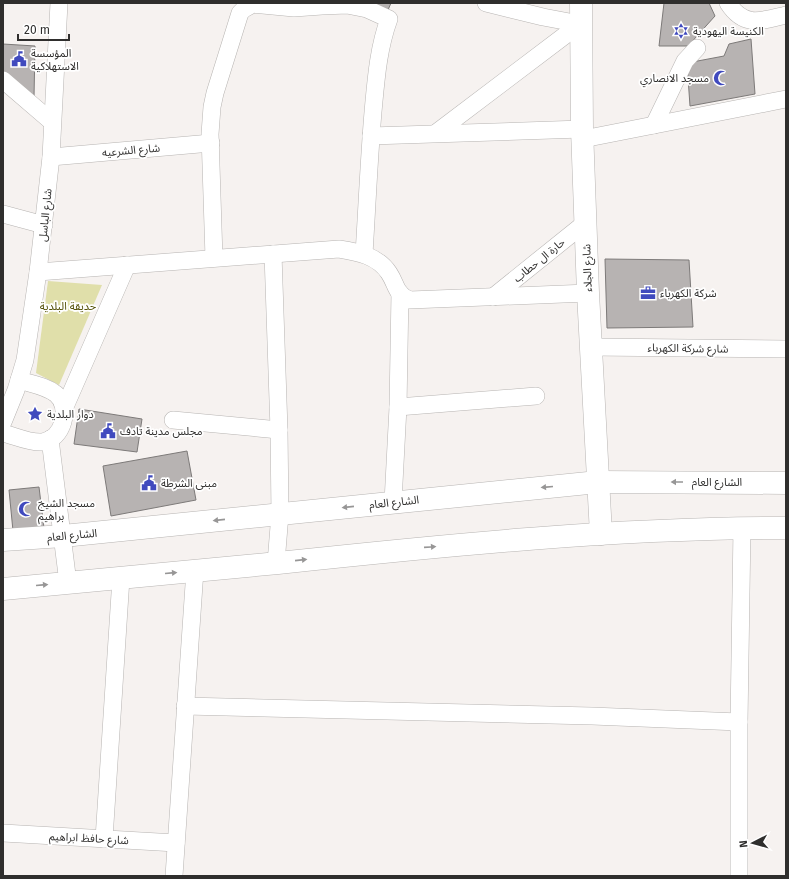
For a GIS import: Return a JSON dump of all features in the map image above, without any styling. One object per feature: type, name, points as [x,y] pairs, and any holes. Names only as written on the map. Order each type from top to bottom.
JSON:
[{"type":"main road","name":"شارع الجلاء","points":[[581,3],[582,134],[588,293],[601,534]]},
{"type":"main road","name":"الشارع العام","points":[[3,540],[63,536],[598,482],[786,483]]},
{"type":"main road","points":[[3,589],[422,548],[601,534],[742,528],[786,528]]},
{"type":"street","name":"شارع الباسل","points":[[3,422],[13,383],[25,360],[38,272],[51,157],[59,3]]},
{"type":"street","points":[[486,3],[543,17],[580,24]]},
{"type":"street","points":[[728,3],[737,15],[747,20],[766,20],[786,15]]},
{"type":"street","points":[[214,258],[210,121],[215,93],[240,13],[248,6],[258,4],[294,8],[335,5],[358,6],[389,19],[381,46],[377,67],[371,136],[364,254]]},
{"type":"street","points":[[436,133],[580,24]]},
{"type":"street","points":[[654,125],[685,61],[697,48]]},
{"type":"street","points":[[3,80],[52,122]]},
{"type":"street","points":[[371,136],[436,133],[582,134],[654,125],[786,99]]},
{"type":"street","name":"شارع الشرعيه","points":[[51,157],[211,143]]},
{"type":"street","points":[[3,214],[44,225]]},
{"type":"street","name":"حارة ال حطاب","points":[[493,297],[586,223]]},
{"type":"street","points":[[38,272],[339,249],[364,254],[373,258],[386,269],[400,293],[410,300],[588,293]]},
{"type":"street","points":[[273,254],[279,430],[280,514],[276,563]]},
{"type":"street","points":[[64,409],[127,265]]},
{"type":"street","points":[[393,502],[398,407],[400,293]]},
{"type":"street","name":"شارع شركة الكهرباء","points":[[591,347],[786,349]]},
{"type":"street","points":[[3,433],[36,442],[45,441],[55,436],[64,419],[63,403],[60,397],[52,391],[46,388],[13,383]]},
{"type":"street","points":[[398,407],[536,396]]},
{"type":"street","points":[[173,420],[279,430]]},
{"type":"street","points":[[50,439],[68,583]]},
{"type":"street","points":[[739,876],[739,722],[742,528]]},
{"type":"street","points":[[174,876],[195,570]]},
{"type":"street","points":[[104,839],[121,578]]},
{"type":"street","points":[[185,706],[592,716],[739,722]]},
{"type":"street","name":"شارع حافظ ابراهيم","points":[[3,833],[176,843]]},
{"type":"green space","name":"حديقة البلدية","points":[[48,281],[102,285],[59,385],[36,373]]},
{"type":"building","points":[[371,3],[391,3],[388,10]]},
{"type":"building","name":"الكنيسة اليهودية","points":[[664,3],[709,3],[715,16],[688,46],[659,46]]},
{"type":"building","name":"مسجد الانصاري","points":[[751,39],[755,94],[690,106],[687,63],[724,56],[729,44]]},
{"type":"building","name":"المؤسسة الاستهلاكية","points":[[3,44],[35,46],[34,97],[3,73]]},
{"type":"building","name":"شركة الكهرباء","points":[[605,259],[689,260],[693,327],[607,328]]},
{"type":"building","name":"مجلس مدينة تادف","points":[[79,409],[142,419],[137,452],[74,444]]},
{"type":"building","name":"مبنى الشرطة","points":[[187,451],[196,500],[111,516],[103,466]]},
{"type":"building","name":"مسجد الشيخ براهيم","points":[[39,487],[44,528],[13,531],[9,490]]},
{"type":"place","name":"الكنيسة اليهودية","points":[[681,31]]},
{"type":"place","name":"المؤسسة الاستهلاكية","points":[[19,59]]},
{"type":"place","name":"مسجد الانصاري","points":[[721,78]]},
{"type":"place","name":"شركة الكهرباء","points":[[648,293]]},
{"type":"place","name":"دوار البلدية","points":[[35,414]]},
{"type":"place","name":"مجلس مدينة تادف","points":[[108,431]]},
{"type":"place","name":"مبنى الشرطة","points":[[149,483]]},
{"type":"place","name":"مسجد الشيخ براهيم","points":[[26,509]]}]
